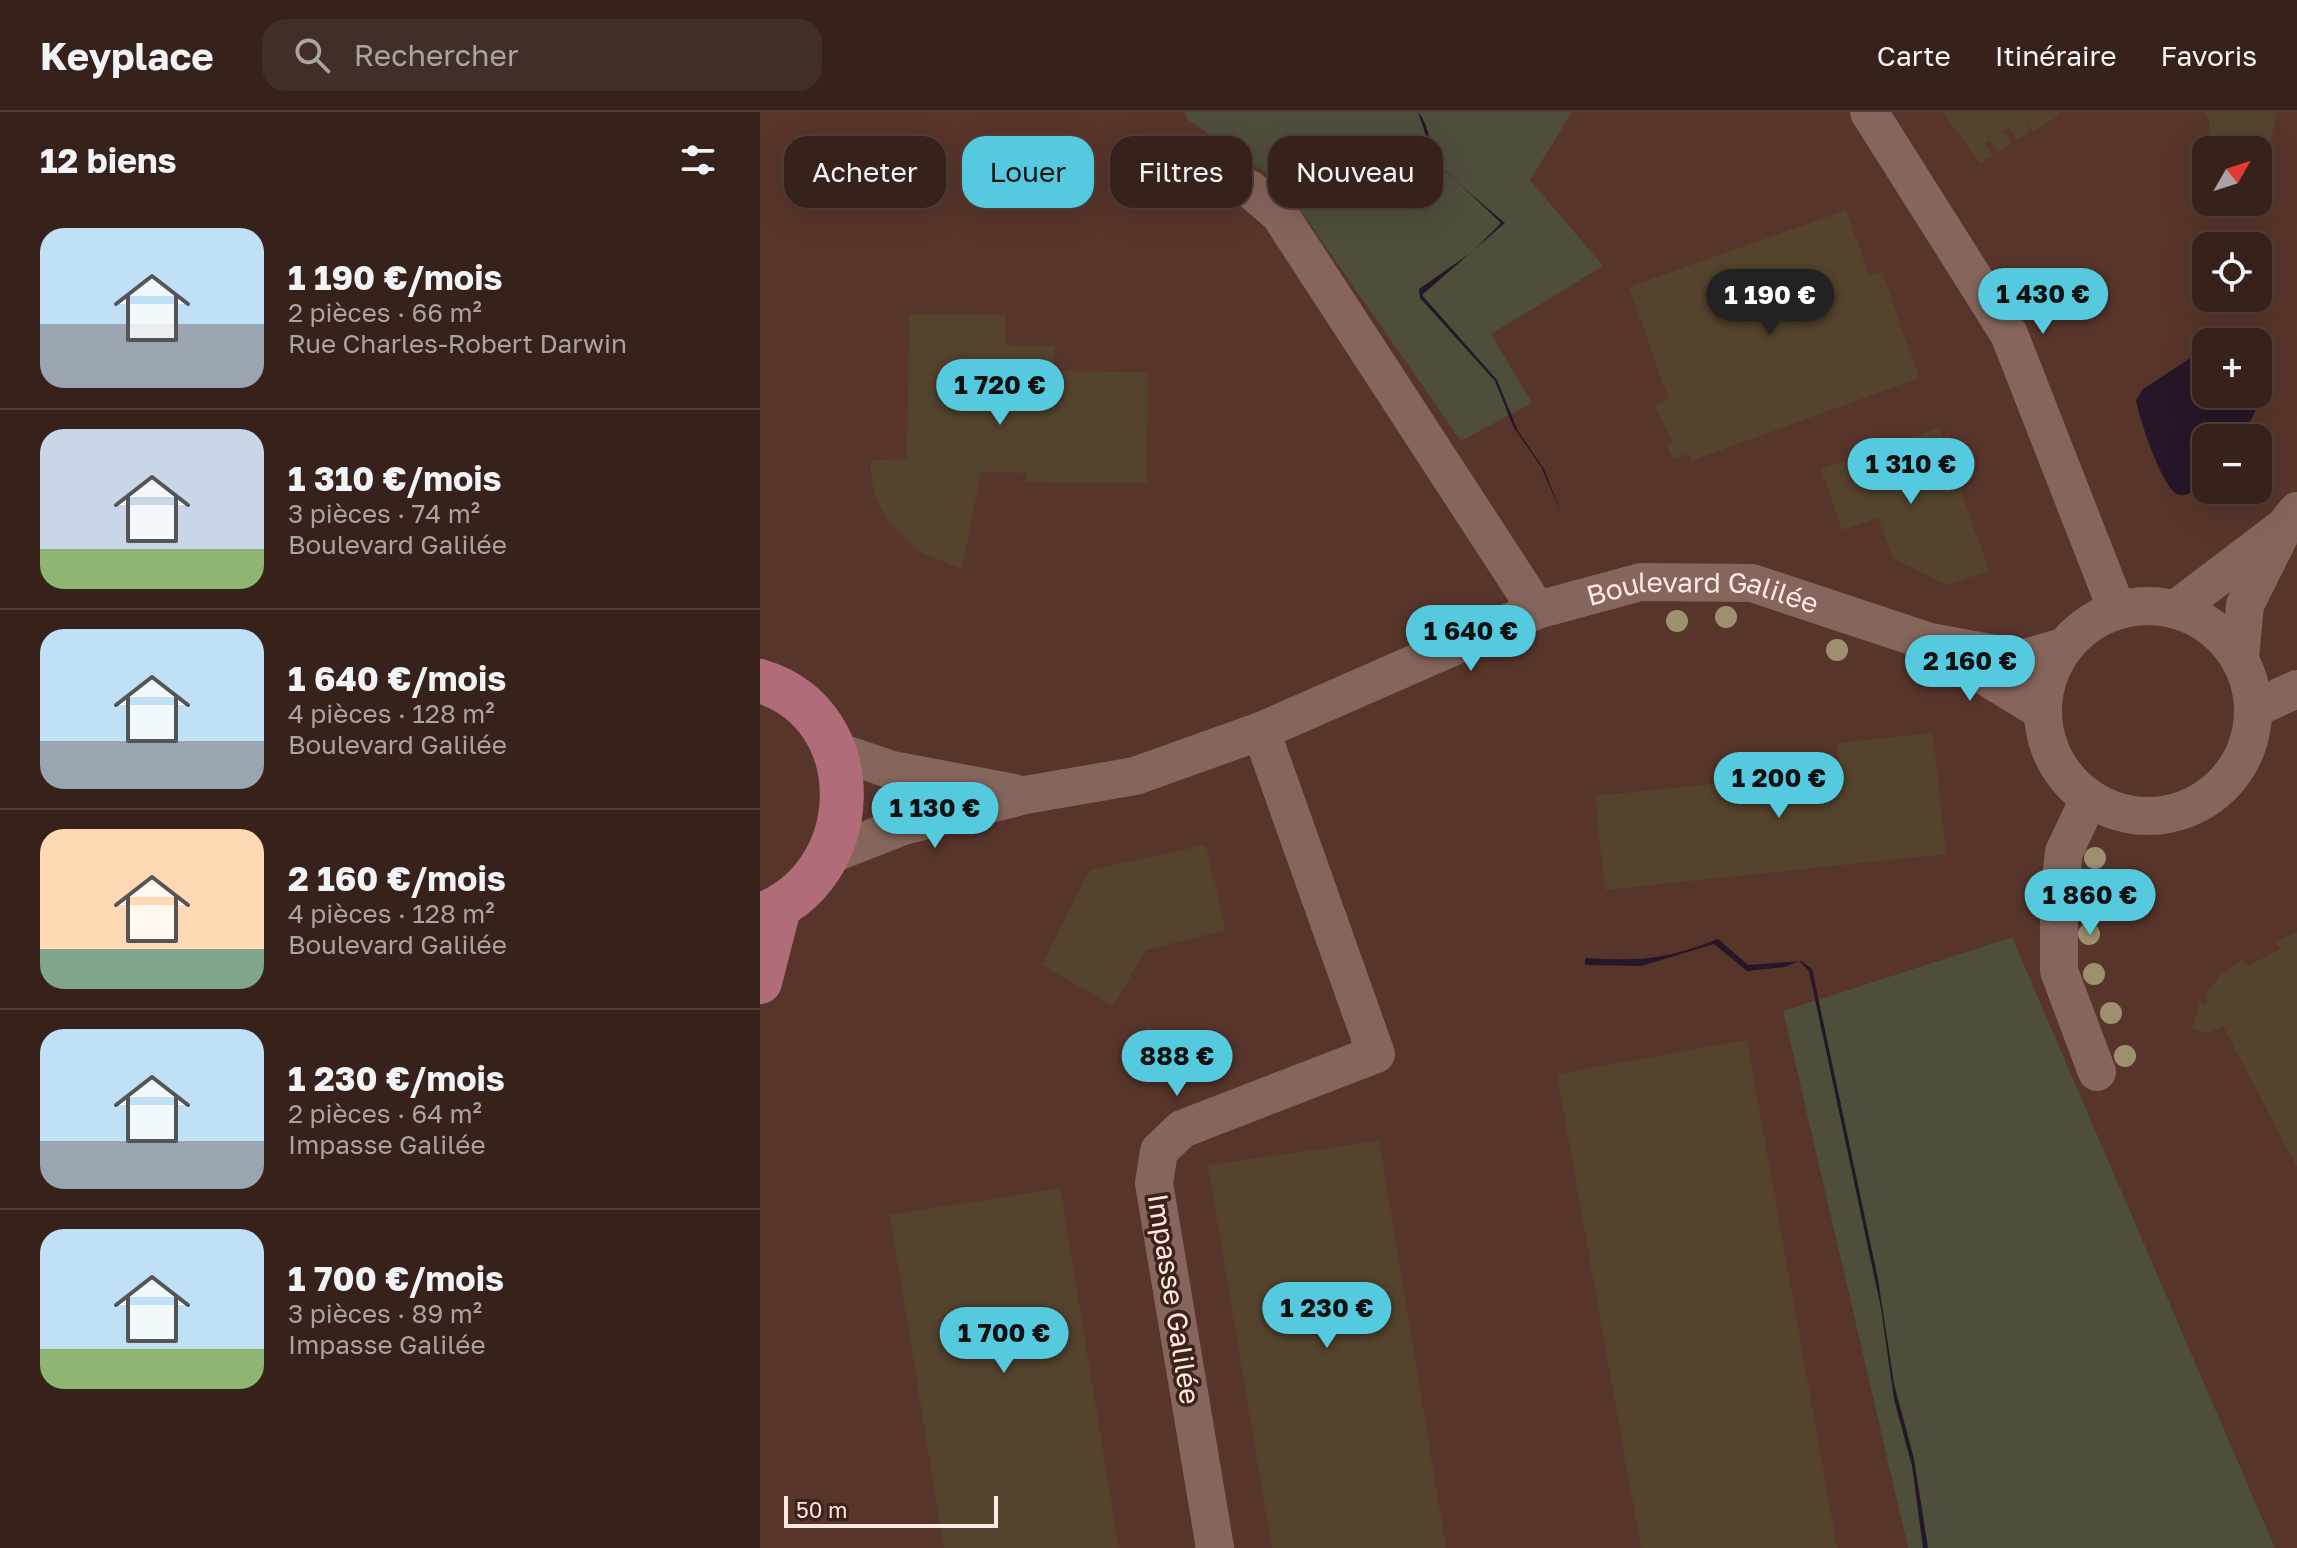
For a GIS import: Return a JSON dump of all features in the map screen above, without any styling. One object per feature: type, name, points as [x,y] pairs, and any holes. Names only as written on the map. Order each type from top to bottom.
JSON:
[{"type":"main road","points":[[760,982],[770,912],[813,881],[835,844],[844,802],[839,766],[825,733],[803,705],[764,671]]},
{"type":"street","points":[[1869,112],[2009,334],[2117,610]]},
{"type":"street","points":[[1252,191],[1280,215],[1537,610]]},
{"type":"street","points":[[2176,609],[2290,519]]},
{"type":"street","points":[[2240,658],[2245,605],[2290,519]]},
{"type":"street","name":"Boulevard Galilée","points":[[829,855],[903,826],[1025,795],[1135,776],[1261,731],[1537,610],[1641,582],[1752,583],[1930,642],[2022,659],[2063,647]]},
{"type":"street","points":[[2146,605],[2176,609],[2201,620],[2223,637],[2240,658],[2250,683],[2253,709],[2249,742],[2235,771],[2212,795],[2184,811],[2151,817],[2118,813],[2089,799],[2064,775],[2047,745],[2042,711],[2047,677],[2063,647],[2087,624],[2117,610],[2146,605]]},
{"type":"street","name":"Boulevard Galilée","points":[[1930,642],[2042,711]]},
{"type":"street","points":[[2253,709],[2297,689]]},
{"type":"street","name":"Impasse Galilée","points":[[1215,1548],[1154,1183],[1159,1151],[1182,1129],[1376,1054],[1261,731]]},
{"type":"street","name":"Boulevard Galilée","points":[[833,750],[892,770],[1025,795]]},
{"type":"street","points":[[2089,799],[2064,852],[2059,894],[2059,971],[2097,1072]]},
{"type":"shaded area","points":[[760,112],[2297,112],[2297,1548],[2275,1548],[2012,937],[1783,1011],[1908,1548],[760,1548]]},
{"type":"shaded area","points":[[1418,112],[1429,136],[1426,136]]},
{"type":"shaded area","points":[[1443,167],[1505,223],[1475,249],[1501,223]]},
{"type":"shaded area","points":[[1470,254],[1422,295],[1497,380],[1518,431],[1544,469],[1561,512],[1541,467],[1513,426],[1495,381],[1420,298],[1419,289]]},
{"type":"shaded area","points":[[2192,357],[2192,408],[2257,408],[2249,424],[2192,424],[2192,491],[2180,495],[2167,482],[2147,438],[2136,400],[2143,389]]},
{"type":"shaded area","points":[[1718,939],[1748,965],[1799,961],[1785,967],[1747,971],[1714,944],[1641,966],[1585,965],[1585,958],[1653,958]]},
{"type":"shaded area","points":[[1799,961],[1812,969],[1878,1279],[1894,1384],[1914,1459],[1928,1548],[1923,1548],[1912,1466],[1894,1399],[1881,1308],[1809,971]]},
{"type":"green space","points":[[1185,112],[1572,112],[1530,180],[1603,266],[1491,334],[1532,403],[1461,441],[1299,208],[1443,208],[1443,136],[1268,136],[1268,174],[1252,163],[1252,136],[1212,136],[1187,119]]},
{"type":"green space","points":[[2012,937],[2275,1548],[1908,1548],[1783,1011]]},
{"type":"building","points":[[1943,112],[2058,112],[2060,115],[2033,132],[2024,118],[2030,132],[2017,140],[2009,128],[2003,131],[2011,144],[1998,153],[1990,140],[1985,143],[1993,156],[1980,164]]},
{"type":"building","points":[[2204,112],[2277,112],[2272,136],[2209,136],[2209,119]]},
{"type":"building","points":[[1846,210],[1869,275],[1882,271],[1919,378],[1691,461],[1689,454],[1673,459],[1667,445],[1673,443],[1654,405],[1669,400],[1629,287]]},
{"type":"building","points":[[909,314],[1005,315],[1005,345],[1054,346],[1053,371],[1148,372],[1147,483],[1026,482],[1026,473],[981,472],[962,569],[919,552],[887,520],[875,496],[871,473],[871,460],[907,459]]},
{"type":"building","points":[[1939,428],[1989,571],[1947,585],[1893,558],[1878,518],[1842,530],[1821,469]]},
{"type":"building","points":[[1933,733],[1946,854],[1605,890],[1595,796],[1840,771],[1837,743]]},
{"type":"building","points":[[1205,845],[1226,930],[1146,950],[1113,1006],[1042,965],[1090,870]]},
{"type":"building","points":[[2297,932],[2297,1167],[2223,1026],[2208,1033],[2192,1028],[2200,1002],[2206,1004],[2208,997],[2204,996],[2221,974],[2242,960],[2248,966],[2280,949],[2276,942]]},
{"type":"building","points":[[1747,1040],[1837,1548],[1641,1548],[1557,1074]]},
{"type":"building","points":[[1379,1141],[1446,1548],[1272,1548],[1208,1165]]},
{"type":"building","points":[[1060,1188],[1119,1548],[944,1548],[890,1215]]}]
